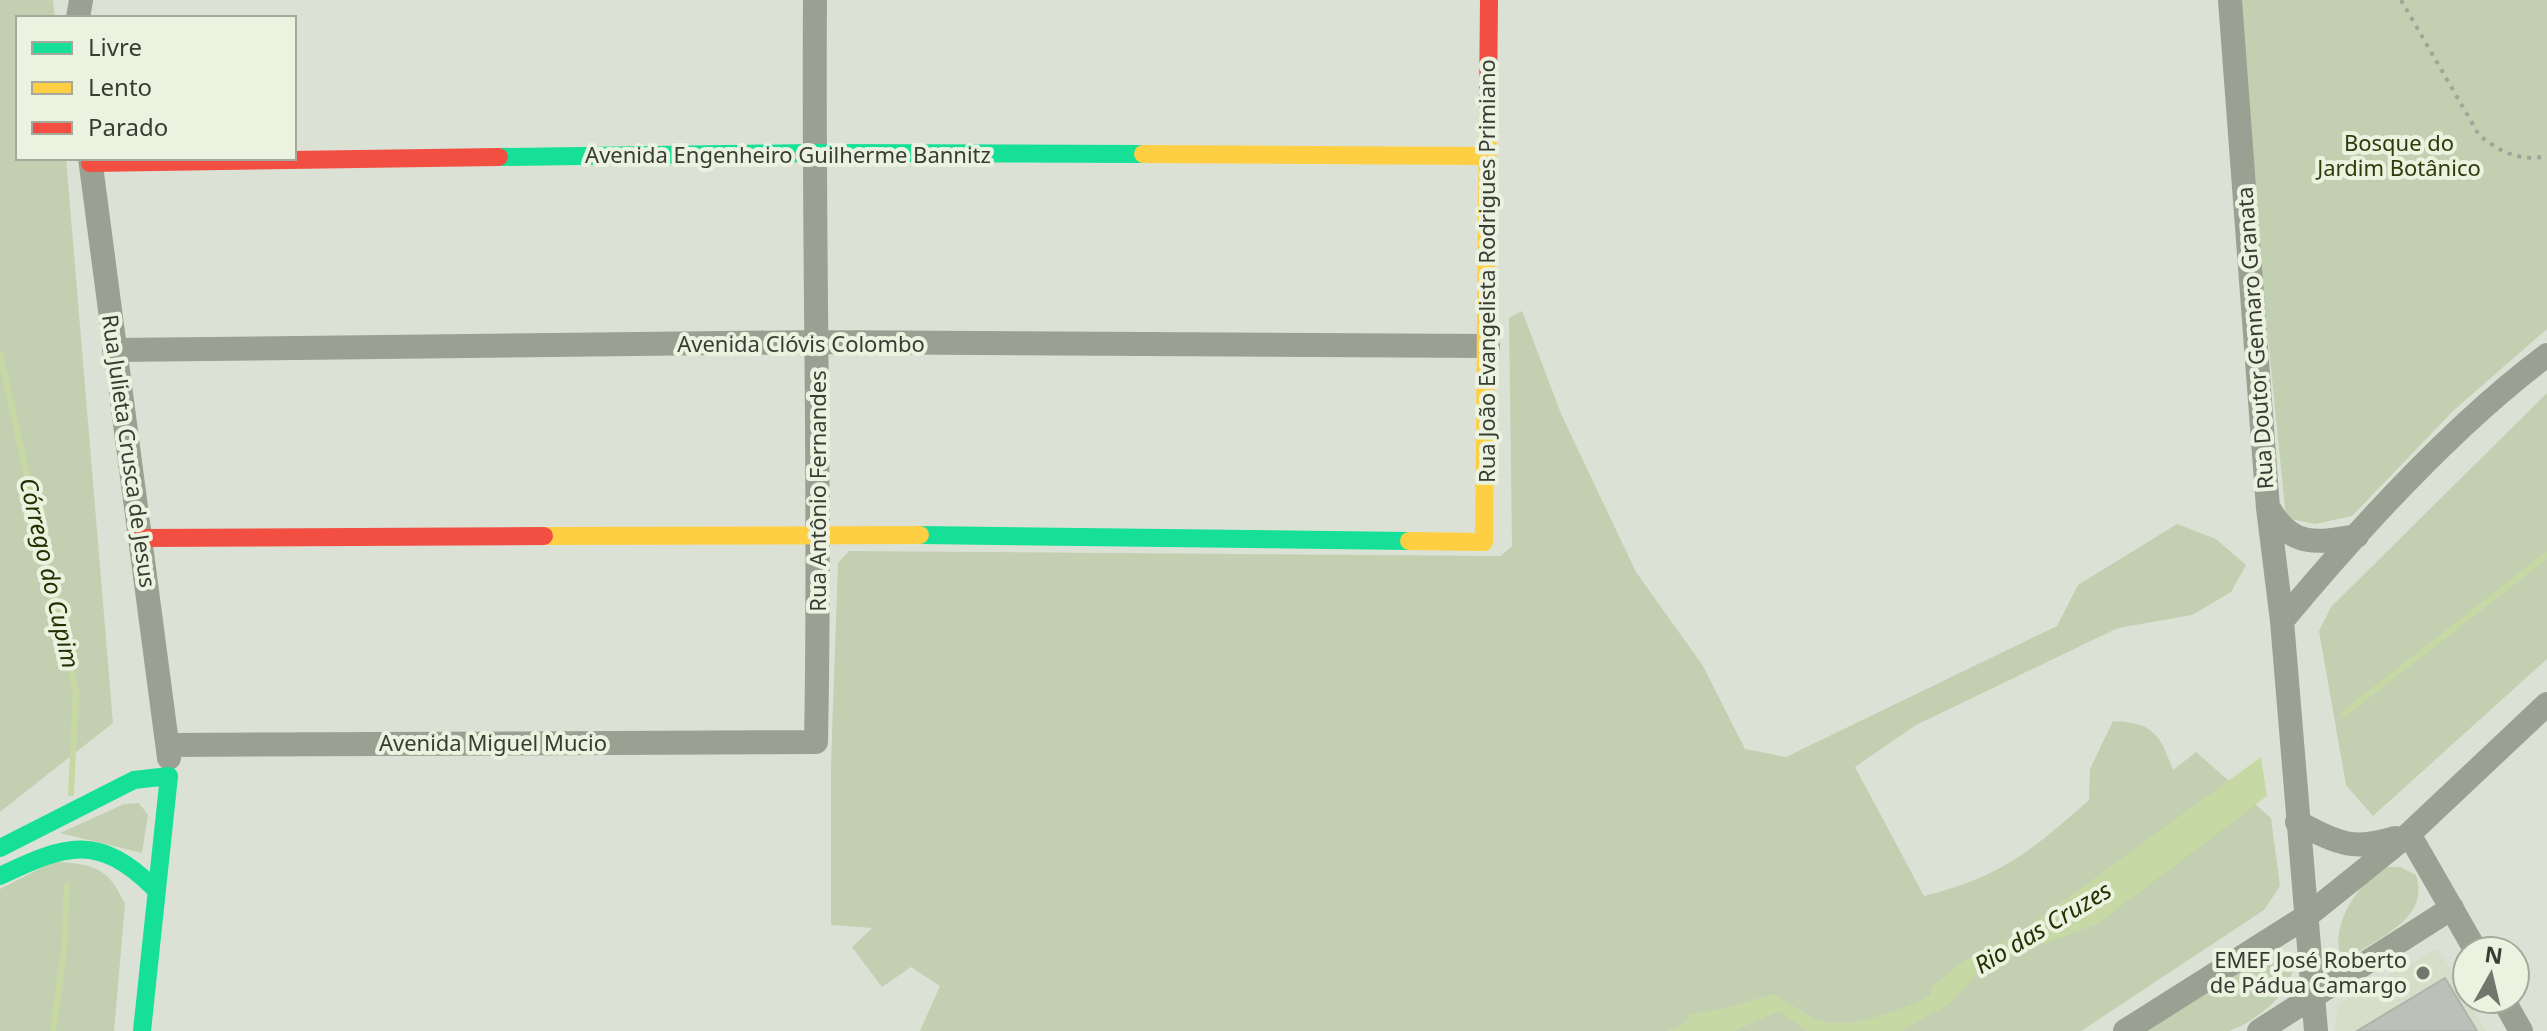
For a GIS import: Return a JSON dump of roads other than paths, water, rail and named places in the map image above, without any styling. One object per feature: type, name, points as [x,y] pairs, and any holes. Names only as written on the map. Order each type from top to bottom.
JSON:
[{"type":"street","name":"Rua Antônio Fernandes","points":[[815,0],[813,153],[821,534],[816,742]]},
{"type":"street","name":"Rua João Evangelista Rodrigues Primiano","points":[[821,534],[1484,542],[1489,0]]},
{"type":"street","name":"Rua Doutor Gennaro Granata","points":[[2230,0],[2268,508],[2282,621],[2296,814]]},
{"type":"street","name":"Avenida Engenheiro Guilherme Bannitz","points":[[296,158],[813,153],[1487,156]]},
{"type":"street","name":"Rua Julieta Crusca de Jesus","points":[[90,160],[169,745],[169,776]]},
{"type":"street","name":"Avenida Clóvis Colombo","points":[[114,350],[817,342],[1488,346]]},
{"type":"street","points":[[2282,621],[2357,536],[2505,386],[2547,355]]},
{"type":"street","points":[[2268,508],[2278,525],[2292,537],[2325,542],[2357,536]]},
{"type":"street","points":[[141,538],[821,534]]},
{"type":"street","points":[[2125,1031],[2307,916],[2409,834],[2547,704]]},
{"type":"street","name":"Avenida Miguel Mucio","points":[[169,745],[816,742]]},
{"type":"street","points":[[0,848],[134,780],[169,776],[142,1031]]},
{"type":"street","points":[[2296,814],[2345,844],[2367,847],[2409,834]]},
{"type":"street","points":[[2296,814],[2316,1031]]},
{"type":"street","points":[[2409,834],[2467,935]]},
{"type":"street","points":[[0,876],[55,849],[81,845],[98,847],[119,857],[155,889]]},
{"type":"street","points":[[2259,1031],[2452,908]]},
{"type":"water","points":[[2261,757],[2267,796],[2097,924],[1984,966],[1949,1004],[1901,1031],[1807,1031],[1779,1011],[1734,1031],[1668,1031],[1687,1022],[1690,1014],[1726,1008],[1774,994],[1811,1017],[1831,1023],[1875,1017],[1931,996],[1931,988],[1963,962],[2015,936]]},
{"type":"waterway","name":"Córrego do Cupim","points":[[0,355],[76,692],[71,793]]},
{"type":"waterway","name":"Rio das Cruzes","points":[[2345,713],[2547,555]]},
{"type":"waterway","name":"Córrego do Cupim","points":[[53,1031],[64,951],[67,886]]},
{"type":"place","name":"EMEF José Roberto de Pádua Camargo","points":[[2423,973]]},
{"type":"park label","name":"Bosque do Jardim Botânico","points":[[2399,156]]}]
